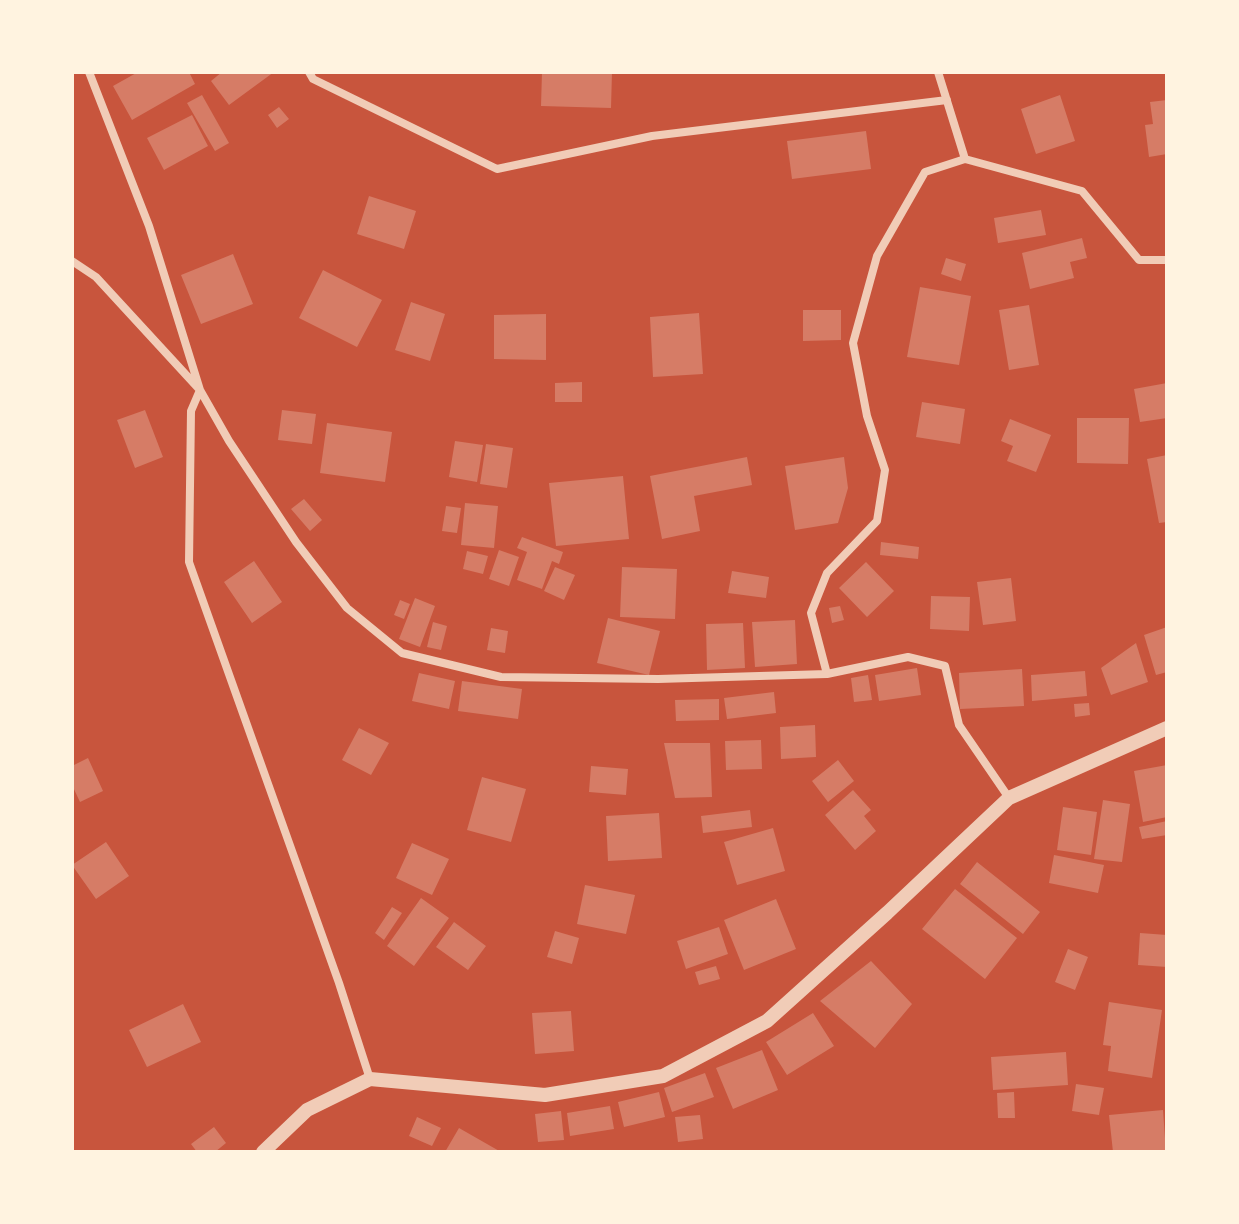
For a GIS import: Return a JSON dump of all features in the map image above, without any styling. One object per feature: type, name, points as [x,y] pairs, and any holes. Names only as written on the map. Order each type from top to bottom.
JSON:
[{"type":"street","points":[[89,72],[149,226],[200,390],[229,441],[321,575],[347,608],[402,653],[501,677],[658,679],[827,674],[908,657],[945,666],[959,725],[1009,798]]},
{"type":"street","points":[[309,72],[313,79],[497,169],[652,136],[947,100]]},
{"type":"street","points":[[938,72],[965,159]]},
{"type":"street","points":[[827,674],[811,613],[827,573],[877,521],[885,470],[867,416],[853,343],[877,256],[925,172],[965,159],[1082,191],[1139,260],[1167,260]]},
{"type":"street","points":[[72,261],[96,277],[200,390]]},
{"type":"street","points":[[200,390],[191,411],[189,562],[339,983],[370,1079]]},
{"type":"street","points":[[263,1152],[307,1110],[370,1079],[545,1095],[663,1076],[767,1021],[1009,798],[1167,728]]},
{"type":"building","points":[[138,72],[189,72],[195,84],[132,120],[113,86]]},
{"type":"building","points":[[222,72],[274,72],[229,105],[211,81]]},
{"type":"building","points":[[542,72],[612,72],[611,108],[541,106]]},
{"type":"building","points":[[202,95],[229,143],[215,151],[187,103]]},
{"type":"building","points":[[1060,95],[1075,141],[1036,154],[1021,109]]},
{"type":"building","points":[[1167,100],[1167,154],[1149,157],[1145,125],[1153,124],[1150,102]]},
{"type":"building","points":[[279,107],[289,119],[277,128],[268,115]]},
{"type":"building","points":[[192,115],[208,146],[164,170],[147,138]]},
{"type":"building","points":[[866,131],[871,169],[792,179],[787,141]]},
{"type":"building","points":[[369,196],[416,211],[404,249],[357,234]]},
{"type":"building","points":[[1041,210],[1046,235],[998,243],[994,218]]},
{"type":"building","points":[[1082,238],[1087,258],[1070,262],[1074,278],[1030,289],[1022,253]]},
{"type":"building","points":[[233,254],[253,304],[201,324],[181,275]]},
{"type":"building","points":[[946,258],[966,264],[961,281],[941,274]]},
{"type":"building","points":[[323,270],[382,300],[357,347],[299,318]]},
{"type":"building","points":[[920,287],[971,296],[959,365],[907,357]]},
{"type":"building","points":[[411,302],[445,314],[430,361],[395,350]]},
{"type":"building","points":[[1029,305],[1039,365],[1009,370],[999,310]]},
{"type":"building","points":[[803,310],[841,310],[841,340],[803,341]]},
{"type":"building","points":[[699,313],[703,374],[653,377],[650,317]]},
{"type":"building","points":[[546,314],[546,360],[494,359],[494,315]]},
{"type":"building","points":[[582,382],[582,402],[555,402],[555,383]]},
{"type":"building","points":[[1167,383],[1167,418],[1140,422],[1134,389]]},
{"type":"building","points":[[922,402],[965,409],[960,444],[916,437]]},
{"type":"building","points":[[145,410],[163,457],[135,468],[117,420]]},
{"type":"building","points":[[282,410],[316,414],[312,444],[278,440]]},
{"type":"building","points":[[1077,418],[1129,418],[1128,464],[1077,463]]},
{"type":"building","points":[[1010,419],[1051,435],[1036,472],[1007,461],[1013,446],[1001,441]]},
{"type":"building","points":[[327,423],[392,432],[385,482],[320,473]]},
{"type":"building","points":[[455,441],[483,445],[477,482],[449,477]]},
{"type":"building","points":[[486,444],[513,448],[507,488],[480,484]]},
{"type":"building","points":[[1167,455],[1167,522],[1159,523],[1147,459]]},
{"type":"building","points":[[747,457],[752,485],[694,496],[700,531],[662,539],[650,476]]},
{"type":"building","points":[[844,457],[848,488],[838,523],[795,530],[785,466]]},
{"type":"building","points":[[623,476],[629,539],[556,546],[549,483]]},
{"type":"building","points":[[304,499],[322,520],[310,531],[291,509]]},
{"type":"building","points":[[465,503],[498,506],[494,548],[461,545]]},
{"type":"building","points":[[446,506],[461,508],[457,533],[442,531]]},
{"type":"building","points":[[522,537],[563,552],[559,564],[552,561],[542,589],[517,580],[527,552],[517,548]]},
{"type":"building","points":[[881,542],[919,547],[918,559],[880,555]]},
{"type":"building","points":[[499,550],[519,557],[509,586],[489,579]]},
{"type":"building","points":[[467,551],[488,556],[483,574],[463,569]]},
{"type":"building","points":[[254,561],[282,602],[252,623],[224,582]]},
{"type":"building","points":[[866,562],[894,591],[867,617],[839,588]]},
{"type":"building","points":[[555,567],[575,575],[564,600],[544,591]]},
{"type":"building","points":[[622,567],[677,569],[675,619],[620,617]]},
{"type":"building","points":[[732,571],[769,577],[766,598],[728,593]]},
{"type":"building","points":[[1011,578],[1016,621],[983,625],[977,582]]},
{"type":"building","points":[[931,596],[970,597],[969,631],[930,629]]},
{"type":"building","points":[[415,598],[435,606],[420,647],[399,639]]},
{"type":"building","points":[[400,600],[410,604],[404,619],[394,615]]},
{"type":"building","points":[[840,606],[844,620],[832,623],[829,608]]},
{"type":"building","points":[[608,618],[660,631],[649,675],[597,663]]},
{"type":"building","points":[[795,620],[797,664],[755,667],[752,622]]},
{"type":"building","points":[[433,622],[447,626],[441,650],[427,647]]},
{"type":"building","points":[[743,623],[745,668],[707,670],[706,624]]},
{"type":"building","points":[[1167,627],[1167,672],[1156,675],[1144,635]]},
{"type":"building","points":[[491,628],[508,631],[505,653],[487,650]]},
{"type":"building","points":[[1136,643],[1148,682],[1111,695],[1101,668]]},
{"type":"building","points":[[917,668],[921,695],[879,701],[875,675]]},
{"type":"building","points":[[1022,669],[1024,706],[960,709],[959,673]]},
{"type":"building","points":[[1085,671],[1087,696],[1032,701],[1031,675]]},
{"type":"building","points":[[419,673],[455,681],[449,709],[412,701]]},
{"type":"building","points":[[868,675],[872,700],[854,702],[851,678]]},
{"type":"building","points":[[462,681],[522,689],[518,719],[458,711]]},
{"type":"building","points":[[774,692],[776,713],[727,719],[724,698]]},
{"type":"building","points":[[719,699],[719,720],[676,721],[675,700]]},
{"type":"building","points":[[1089,703],[1090,715],[1075,717],[1074,704]]},
{"type":"building","points":[[815,725],[816,757],[781,759],[780,727]]},
{"type":"building","points":[[359,728],[389,743],[371,775],[342,760]]},
{"type":"building","points":[[761,740],[762,769],[726,770],[725,741]]},
{"type":"building","points":[[664,743],[710,743],[712,797],[675,798]]},
{"type":"building","points":[[88,758],[103,791],[80,802],[72,785],[72,766]]},
{"type":"building","points":[[838,760],[854,781],[828,802],[812,781]]},
{"type":"building","points":[[1167,765],[1167,817],[1143,822],[1134,771]]},
{"type":"building","points":[[591,766],[628,769],[626,795],[589,792]]},
{"type":"building","points":[[482,777],[526,789],[511,842],[467,830]]},
{"type":"building","points":[[853,790],[871,810],[864,816],[876,831],[855,850],[825,815]]},
{"type":"building","points":[[1103,800],[1130,804],[1122,862],[1094,859]]},
{"type":"building","points":[[1063,807],[1097,812],[1091,855],[1057,850]]},
{"type":"building","points":[[750,810],[752,827],[703,833],[701,816]]},
{"type":"building","points":[[659,813],[662,858],[608,861],[606,816]]},
{"type":"building","points":[[1167,821],[1167,835],[1142,839],[1139,827]]},
{"type":"building","points":[[773,828],[785,871],[737,885],[724,842]]},
{"type":"building","points":[[106,842],[129,876],[96,899],[72,865]]},
{"type":"building","points":[[412,843],[449,859],[432,895],[396,878]]},
{"type":"building","points":[[1054,855],[1104,865],[1098,893],[1049,883]]},
{"type":"building","points":[[977,862],[1040,912],[1023,934],[960,884]]},
{"type":"building","points":[[585,885],[635,895],[626,934],[577,924]]},
{"type":"building","points":[[955,889],[1017,938],[985,979],[922,929]]},
{"type":"building","points":[[421,898],[449,918],[414,966],[387,946]]},
{"type":"building","points":[[776,899],[796,949],[744,970],[724,920]]},
{"type":"building","points":[[392,907],[402,913],[384,940],[375,933]]},
{"type":"building","points":[[454,922],[486,946],[468,970],[436,947]]},
{"type":"building","points":[[719,927],[728,954],[686,969],[677,941]]},
{"type":"building","points":[[555,931],[579,938],[572,964],[547,957]]},
{"type":"building","points":[[1140,933],[1167,935],[1167,967],[1138,965]]},
{"type":"building","points":[[1068,949],[1088,957],[1075,990],[1055,982]]},
{"type":"building","points":[[871,961],[912,1004],[875,1048],[820,1001]]},
{"type":"building","points":[[716,966],[720,979],[699,985],[695,972]]},
{"type":"building","points":[[1109,1002],[1162,1010],[1152,1078],[1108,1071],[1111,1046],[1103,1045]]},
{"type":"building","points":[[183,1004],[201,1042],[147,1067],[129,1030]]},
{"type":"building","points":[[571,1011],[574,1051],[535,1054],[532,1013]]},
{"type":"building","points":[[813,1013],[834,1046],[787,1075],[766,1042]]},
{"type":"building","points":[[762,1050],[778,1090],[733,1109],[716,1068]]},
{"type":"building","points":[[1066,1052],[1068,1085],[993,1090],[991,1057]]},
{"type":"building","points":[[705,1073],[714,1097],[672,1112],[664,1088]]},
{"type":"building","points":[[1076,1084],[1104,1088],[1099,1115],[1072,1111]]},
{"type":"building","points":[[659,1092],[665,1117],[624,1127],[618,1102]]},
{"type":"building","points":[[1014,1092],[1015,1118],[998,1118],[997,1093]]},
{"type":"building","points":[[610,1106],[614,1129],[570,1136],[567,1113]]},
{"type":"building","points":[[1163,1110],[1166,1152],[1113,1152],[1109,1115]]},
{"type":"building","points":[[561,1111],[564,1140],[538,1142],[535,1114]]},
{"type":"building","points":[[700,1115],[703,1139],[678,1142],[675,1117]]},
{"type":"building","points":[[417,1117],[441,1128],[432,1146],[409,1136]]},
{"type":"building","points":[[214,1127],[226,1143],[215,1152],[197,1152],[191,1144]]},
{"type":"building","points":[[459,1128],[501,1152],[445,1152]]}]
